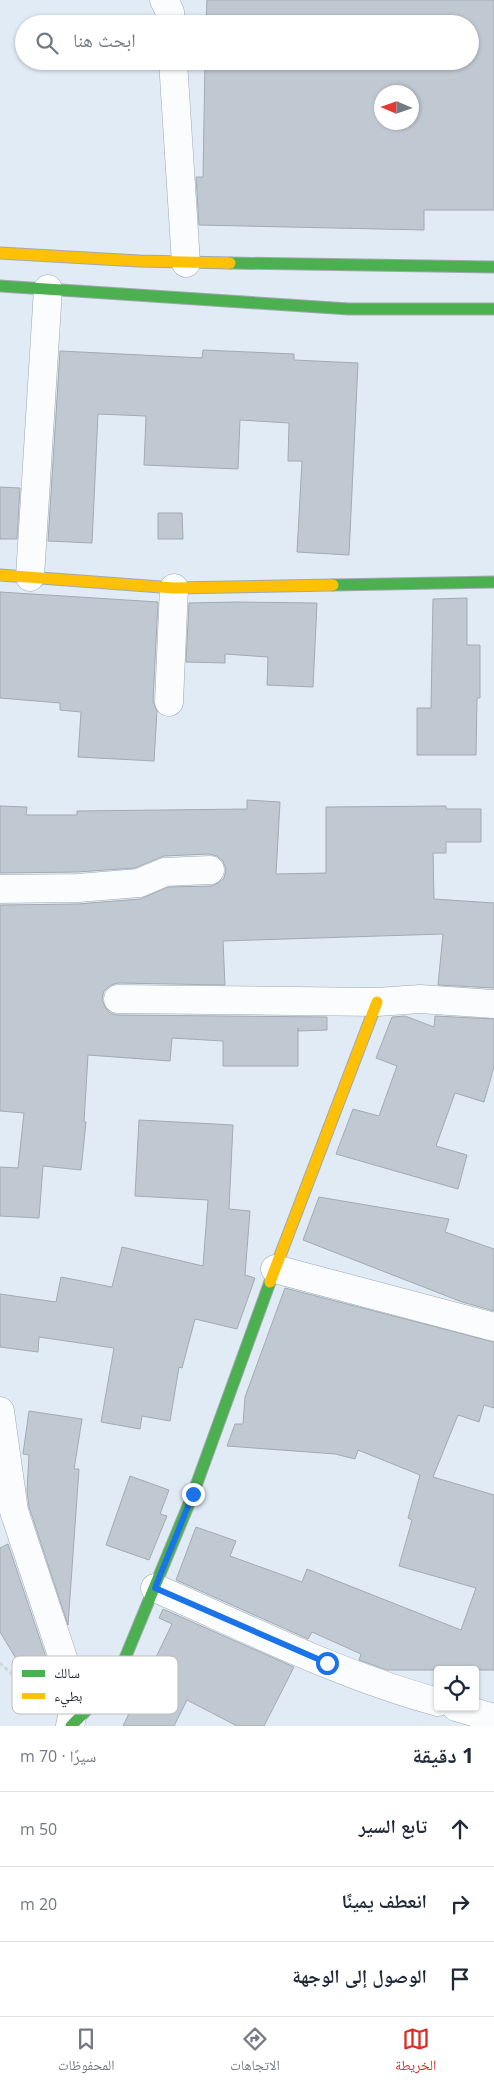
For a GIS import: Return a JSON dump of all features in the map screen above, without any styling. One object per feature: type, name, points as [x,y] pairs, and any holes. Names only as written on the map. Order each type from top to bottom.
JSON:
[{"type":"street","points":[[164,0],[170,15]]},
{"type":"street","points":[[174,70],[186,263]]},
{"type":"street","points":[[0,253],[186,263],[494,267]]},
{"type":"street","points":[[0,286],[349,309],[494,309]]},
{"type":"street","points":[[30,577],[48,289]]},
{"type":"street","points":[[0,575],[174,588],[494,582]]},
{"type":"street","points":[[169,702],[174,588]]},
{"type":"street","points":[[0,889],[78,888],[139,883],[164,872],[210,870]]},
{"type":"street","points":[[118,999],[377,1002],[420,999],[494,1004]]},
{"type":"street","points":[[126,1656],[193,1494],[275,1268],[377,1002]]},
{"type":"street","points":[[275,1268],[494,1327]]},
{"type":"street","points":[[0,1411],[14,1511],[62,1656]]},
{"type":"street","points":[[155,1588],[327,1663],[434,1701]]},
{"type":"street","points":[[470,1711],[494,1718]]},
{"type":"path","points":[[0,1663],[12,1674]]},
{"type":"building","points":[[207,0],[494,0],[494,210],[424,210],[424,230],[199,225],[196,177],[203,177],[205,70],[479,70],[479,15],[206,15]]},
{"type":"building","points":[[203,350],[294,354],[294,360],[358,363],[349,555],[297,552],[302,461],[288,461],[289,423],[240,420],[238,469],[144,465],[146,416],[98,414],[92,543],[48,541],[60,351],[202,358]]},
{"type":"building","points":[[0,487],[20,488],[17,539],[0,539]]},
{"type":"building","points":[[158,513],[182,513],[183,539],[158,539]]},
{"type":"building","points":[[0,592],[158,602],[153,701],[157,711],[154,761],[78,757],[81,712],[60,710],[60,703],[0,698]]},
{"type":"building","points":[[467,598],[467,645],[480,645],[480,698],[477,698],[476,755],[417,755],[417,708],[431,708],[433,599]]},
{"type":"building","points":[[189,603],[317,603],[313,687],[267,685],[268,657],[225,654],[225,663],[186,662]]},
{"type":"building","points":[[247,800],[280,802],[276,874],[326,873],[326,807],[446,806],[446,809],[481,809],[481,842],[446,842],[446,853],[433,853],[434,899],[494,903],[494,988],[438,985],[443,934],[223,941],[225,985],[118,983],[111,985],[104,991],[102,999],[110,1013],[117,1015],[327,1017],[327,1030],[298,1031],[298,1066],[223,1066],[223,1041],[172,1038],[170,1061],[88,1055],[84,1122],[86,1122],[81,1170],[43,1166],[39,1218],[0,1216],[0,1167],[18,1168],[24,1113],[0,1111],[0,905],[78,904],[140,899],[168,887],[211,886],[224,878],[226,870],[223,861],[217,856],[209,854],[164,856],[135,868],[77,872],[0,873],[0,806],[27,807],[26,815],[77,815],[77,811],[247,809]]},
{"type":"building","points":[[405,1016],[434,1027],[435,1016],[494,1019],[494,1067],[484,1102],[455,1093],[436,1146],[467,1155],[458,1189],[336,1154],[353,1109],[379,1116],[397,1066],[376,1058],[392,1017]]},
{"type":"building","points":[[139,1120],[233,1125],[229,1209],[250,1211],[245,1275],[255,1278],[237,1329],[195,1319],[182,1368],[179,1367],[170,1421],[142,1416],[140,1429],[101,1422],[114,1348],[39,1337],[38,1352],[0,1347],[0,1294],[56,1302],[61,1277],[112,1287],[122,1247],[203,1266],[208,1200],[135,1196]]},
{"type":"building","points":[[319,1197],[449,1219],[445,1232],[494,1249],[494,1311],[462,1302],[303,1240]]},
{"type":"building","points":[[285,1288],[494,1342],[494,1408],[484,1405],[479,1422],[458,1415],[433,1477],[494,1495],[494,1670],[479,1670],[479,1666],[434,1666],[434,1670],[387,1670],[359,1660],[361,1654],[312,1632],[308,1639],[176,1580],[196,1527],[236,1541],[230,1556],[302,1582],[307,1569],[461,1630],[476,1588],[399,1566],[412,1520],[408,1518],[420,1475],[358,1450],[355,1459],[335,1454],[227,1446],[235,1424],[243,1424],[245,1397]]},
{"type":"building","points":[[29,1411],[82,1419],[74,1469],[79,1469],[68,1625],[29,1507],[27,1491],[29,1455],[23,1454]]},
{"type":"building","points":[[130,1476],[169,1490],[160,1514],[167,1516],[149,1560],[106,1545]]},
{"type":"building","points":[[8,1544],[46,1656],[14,1656],[0,1632],[0,1548]]},
{"type":"building","points":[[163,1609],[294,1667],[264,1726],[237,1726],[187,1700],[174,1726],[123,1726],[129,1714],[178,1714],[178,1656],[157,1656],[172,1624],[159,1618]]},
{"type":"traffic: fast","points":[[230,263],[494,267]]},
{"type":"traffic: fast","points":[[0,286],[349,309],[494,309]]},
{"type":"traffic: fast","points":[[333,585],[494,582]]},
{"type":"traffic: fast","points":[[126,1656],[193,1494],[270,1282]]},
{"type":"traffic: fast","points":[[71,1726],[83,1714]]},
{"type":"traffic: slow","points":[[0,253],[139,261],[230,263]]},
{"type":"traffic: slow","points":[[0,575],[174,588],[333,585]]},
{"type":"traffic: slow","points":[[270,1282],[377,1002]]},
{"type":"route","points":[[193,1494],[155,1588],[327,1663]]}]
